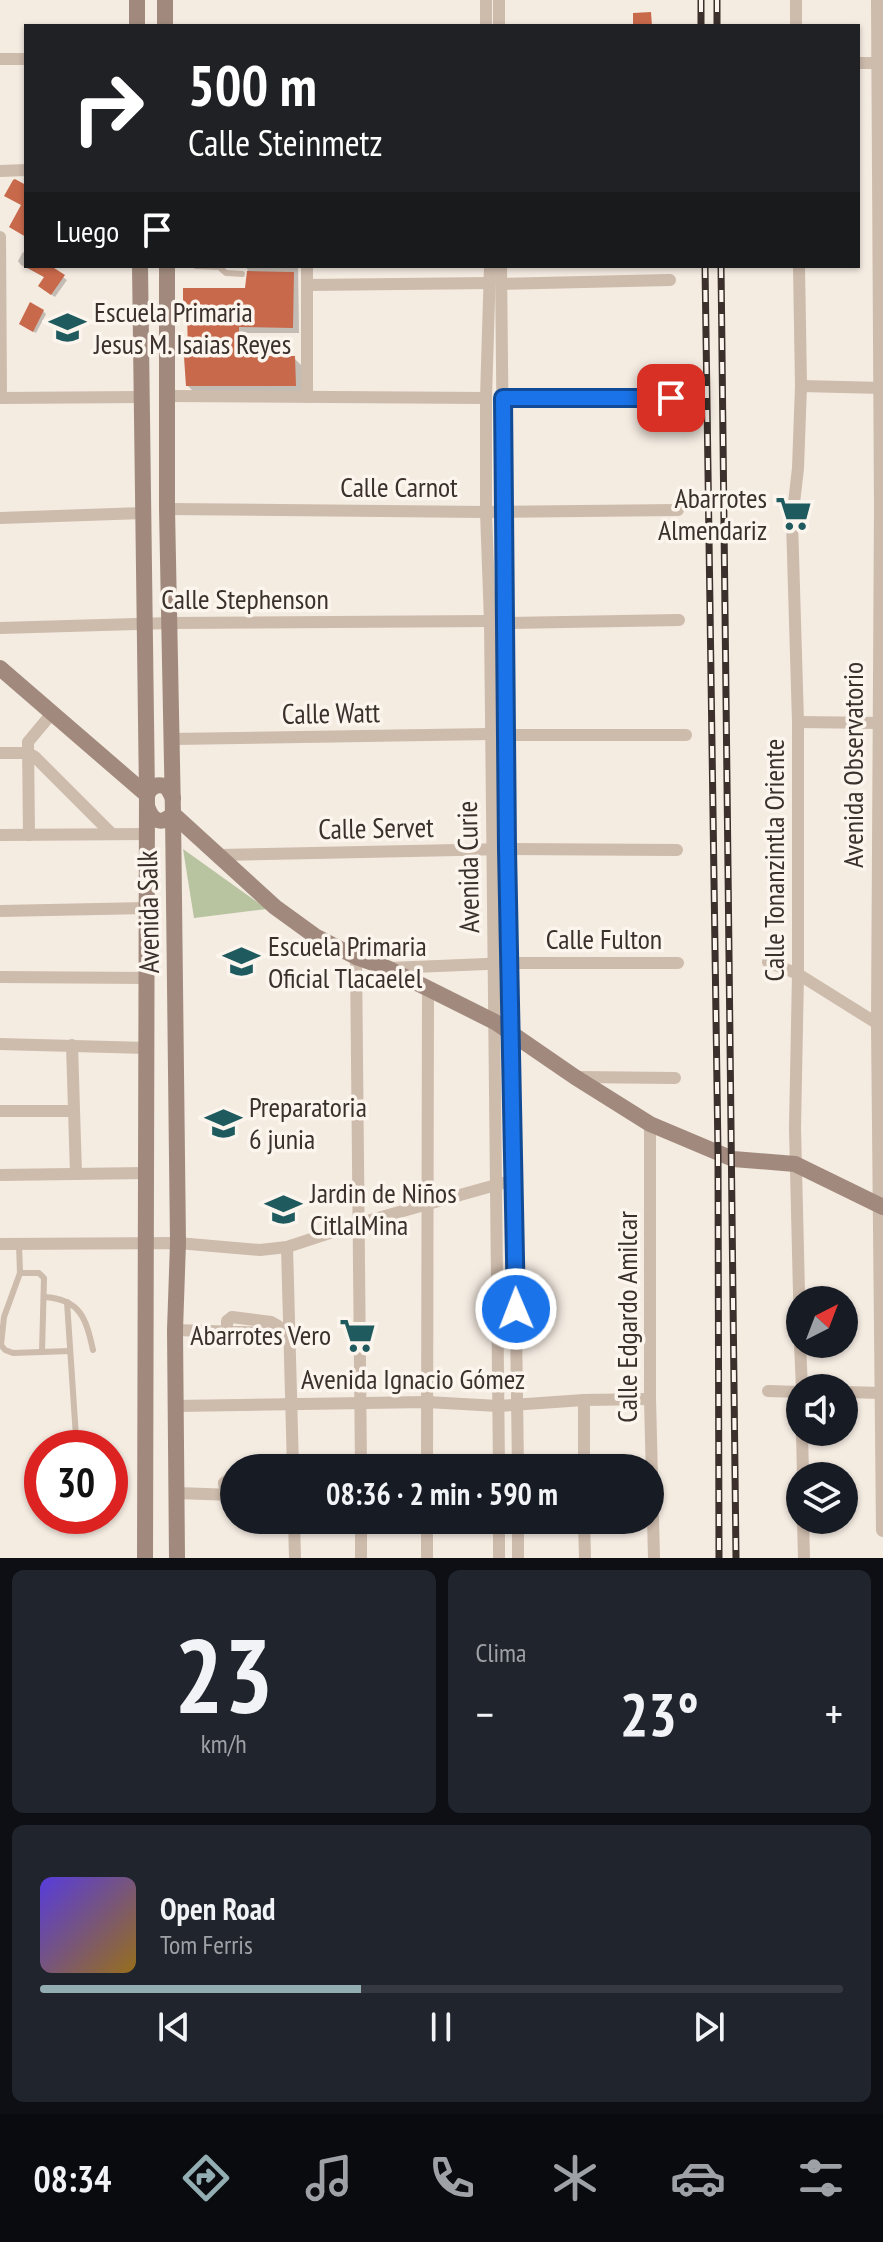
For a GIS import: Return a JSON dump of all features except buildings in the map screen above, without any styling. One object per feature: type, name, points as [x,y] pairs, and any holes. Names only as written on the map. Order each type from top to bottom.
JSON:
[{"type":"main road","points":[[137,0],[137,24]]},
{"type":"main road","points":[[165,0],[165,24]]},
{"type":"main road","name":"Avenida Salk","points":[[140,268],[148,978],[145,1558]]},
{"type":"main road","name":"Avenida Salk","points":[[167,268],[167,509],[178,1243],[175,1330],[177,1558]]},
{"type":"main road","points":[[0,668],[53,712],[147,801]]},
{"type":"main road","points":[[173,806],[163,822],[155,821],[149,815],[147,801],[151,788],[159,785],[170,790],[173,806],[219,855],[275,907],[315,936],[495,1022],[650,1124],[733,1159],[795,1164],[881,1206]]},
{"type":"street","points":[[486,0],[486,24]]},
{"type":"street","points":[[499,0],[499,24]]},
{"type":"street","points":[[796,0],[796,24]]},
{"type":"street","name":"Avenida Observatorio","points":[[878,0],[883,1530]]},
{"type":"street","points":[[0,59],[24,59]]},
{"type":"street","points":[[0,171],[24,170]]},
{"type":"street","points":[[0,237],[0,398],[141,397]]},
{"type":"street","points":[[307,268],[307,397]]},
{"type":"street","name":"Avenida Curie","points":[[491,268],[496,283],[503,398],[505,735],[518,1454]]},
{"type":"street","name":"Avenida Curie","points":[[499,1454],[486,398],[496,283],[500,268]]},
{"type":"street","name":"Calle Tonanzintla Oriente","points":[[799,268],[801,386],[798,468],[792,521],[798,722],[795,1164],[799,1286]]},
{"type":"street","points":[[307,285],[670,280]]},
{"type":"street","points":[[801,386],[881,388]]},
{"type":"street","points":[[167,396],[486,398]]},
{"type":"street","points":[[503,398],[671,398]]},
{"type":"street","name":"Calle Carnot","points":[[167,509],[678,510]]},
{"type":"street","points":[[0,518],[143,513]]},
{"type":"street","points":[[505,623],[679,620]]},
{"type":"street","name":"Calle Stephenson","points":[[0,628],[170,623],[490,621]]},
{"type":"street","points":[[29,835],[30,739],[53,712]]},
{"type":"street","points":[[798,722],[880,723]]},
{"type":"street","name":"Calle Watt","points":[[172,739],[490,734]]},
{"type":"street","points":[[505,735],[686,735]]},
{"type":"street","points":[[0,753],[28,753],[35,757],[111,833]]},
{"type":"street","points":[[0,835],[146,834]]},
{"type":"street","name":"Calle Servet","points":[[219,855],[507,849],[677,850]]},
{"type":"street","points":[[0,911],[147,908]]},
{"type":"street","points":[[356,957],[361,1454]]},
{"type":"street","points":[[768,962],[798,974],[880,1026]]},
{"type":"street","name":"Calle Fulton","points":[[387,968],[494,963],[678,963]]},
{"type":"street","points":[[0,977],[148,978]]},
{"type":"street","points":[[427,1454],[428,989]]},
{"type":"street","points":[[0,1044],[147,1048]]},
{"type":"street","points":[[72,1045],[76,1174]]},
{"type":"street","points":[[575,1077],[675,1078]]},
{"type":"street","points":[[0,1111],[73,1111]]},
{"type":"street","name":"Calle Edgardo Amilcar","points":[[650,1124],[650,1399],[654,1558]]},
{"type":"street","points":[[0,1175],[147,1173]]},
{"type":"street","points":[[0,1244],[178,1243],[260,1250],[287,1247],[360,1223],[497,1184],[514,1182]]},
{"type":"street","points":[[287,1247],[293,1454]]},
{"type":"street","points":[[175,1330],[227,1332]]},
{"type":"street","points":[[768,1391],[786,1390]]},
{"type":"street","points":[[858,1392],[882,1393]]},
{"type":"street","name":"Avenida Ignacio Gómez","points":[[175,1406],[427,1402],[498,1406],[650,1399]]},
{"type":"street","points":[[584,1400],[584,1454]]},
{"type":"street","points":[[176,1493],[220,1494]]},
{"type":"street","points":[[294,1534],[295,1558]]},
{"type":"street","points":[[361,1534],[361,1558]]},
{"type":"street","points":[[427,1534],[427,1558]]},
{"type":"street","points":[[499,1534],[499,1558]]},
{"type":"street","points":[[518,1534],[518,1558]]},
{"type":"street","points":[[584,1534],[585,1558]]},
{"type":"street","points":[[803,1534],[804,1558]]},
{"type":"lane","points":[[220,268],[226,273],[242,274]]},
{"type":"lane","points":[[19,1244],[20,1273],[4,1317],[1,1345],[13,1353],[70,1351]]},
{"type":"lane","points":[[20,1273],[39,1273],[44,1278],[42,1352]]},
{"type":"lane","points":[[44,1297],[67,1302],[79,1310],[86,1319],[93,1350]]},
{"type":"lane","points":[[67,1302],[76,1430]]},
{"type":"green space","points":[[183,849],[267,909],[194,918]]},
{"type":"railway","points":[[701,0],[701,24]]},
{"type":"railway","points":[[717,0],[717,24]]},
{"type":"railway","points":[[705,268],[718,1154],[719,1558]]},
{"type":"railway","points":[[721,268],[736,1558]]},
{"type":"place","name":"Escuela Primaria Jesus M. Isaias Reyes","points":[[68,328]]},
{"type":"place","name":"Abarrotes Almendariz","points":[[793,514]]},
{"type":"place","name":"Escuela Primaria Oficial Tlacaelel","points":[[242,962]]},
{"type":"place","name":"Preparatoria 6 junia","points":[[223,1123]]},
{"type":"place","name":"Jardin de Niños CitlalMina","points":[[284,1209]]},
{"type":"place","name":"Abarrotes Vero","points":[[357,1335]]},
{"type":"route","points":[[516,1309],[507,849],[503,398],[671,398]]}]
